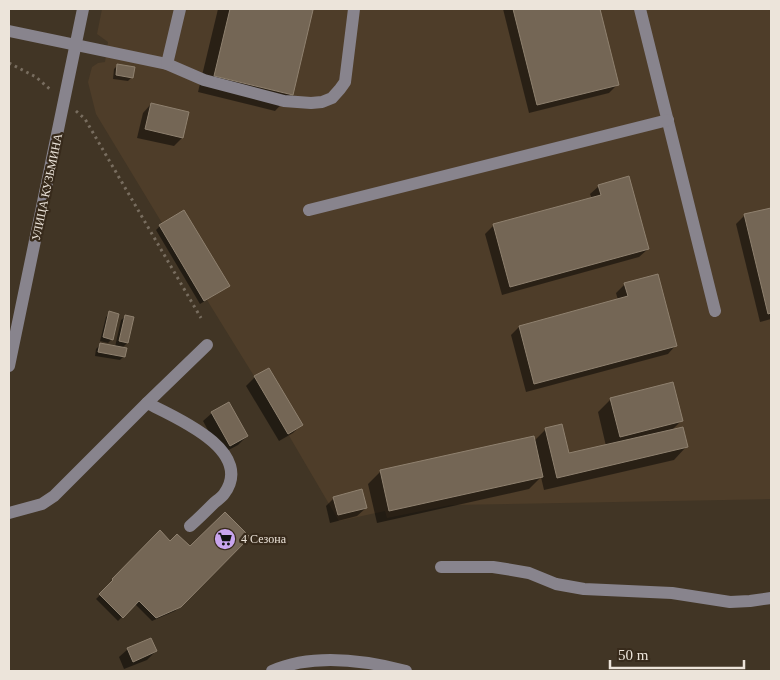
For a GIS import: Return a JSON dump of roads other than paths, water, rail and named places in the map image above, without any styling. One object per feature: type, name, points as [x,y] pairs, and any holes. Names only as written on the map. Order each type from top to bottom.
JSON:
[{"type":"street","name":"УЛИЦА КУЗЬМИНА","points":[[9,366],[11,343],[65,101],[83,9]]},
{"type":"street","points":[[167,64],[180,9]]},
{"type":"street","points":[[9,31],[167,64],[204,80],[284,102],[311,103],[322,102],[332,98],[345,82],[354,9]]},
{"type":"street","points":[[640,9],[715,311]]},
{"type":"street","points":[[309,210],[668,120]]},
{"type":"street","points":[[9,513],[42,504],[54,496],[147,402],[207,345]]},
{"type":"street","points":[[147,402],[208,436],[230,464],[230,482],[224,493],[190,526]]},
{"type":"street","points":[[441,567],[493,567],[506,569],[530,574],[556,584],[584,589],[672,593],[730,602],[771,598]]},
{"type":"street","points":[[272,671],[298,663],[337,660],[386,666],[406,671]]},
{"type":"place","name":"4 Сезона","points":[[225,539]]}]
